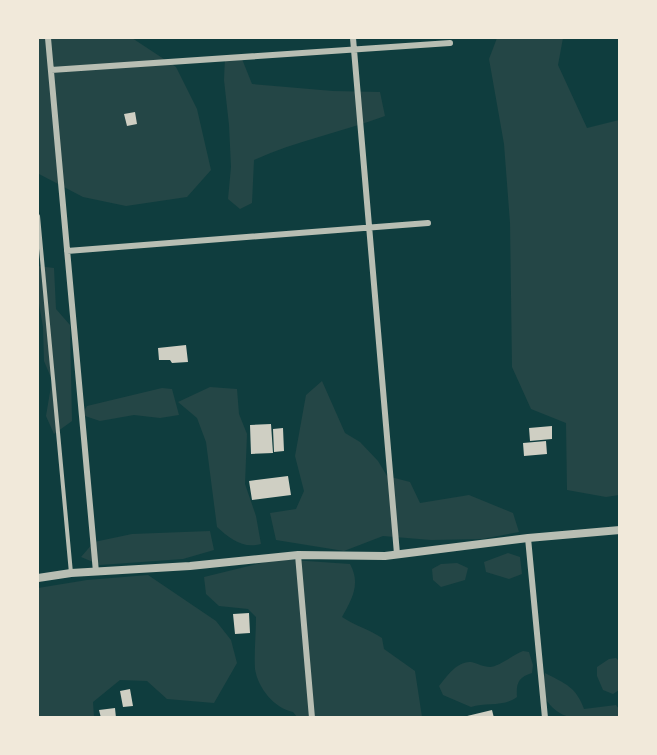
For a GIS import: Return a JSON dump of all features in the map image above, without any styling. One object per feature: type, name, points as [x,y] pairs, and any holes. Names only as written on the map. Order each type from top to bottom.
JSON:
[{"type":"street","points":[[48,38],[96,572]]},
{"type":"street","points":[[353,38],[397,554]]},
{"type":"street","points":[[51,70],[450,42]]},
{"type":"street","points":[[67,251],[428,223]]},
{"type":"street","points":[[38,578],[71,573],[298,555],[397,554],[528,538],[620,530]]},
{"type":"street","points":[[528,538],[545,717]]},
{"type":"street","points":[[298,555],[312,717]]},
{"type":"lane","points":[[38,216],[71,573]]},
{"type":"shaded area","points":[[38,38],[132,38],[176,67],[197,109],[211,170],[187,197],[126,206],[83,197],[39,174]]},
{"type":"shaded area","points":[[497,38],[563,38],[558,65],[587,128],[619,120],[619,495],[606,497],[567,490],[566,423],[531,409],[512,367],[510,223],[504,144],[489,59]]},
{"type":"shaded area","points":[[225,57],[242,59],[252,84],[333,91],[380,92],[385,116],[286,147],[254,160],[252,203],[240,209],[228,199],[231,167],[224,80]]},
{"type":"shaded area","points":[[38,266],[54,268],[56,309],[70,325],[72,421],[54,434],[46,416],[52,380],[44,361],[43,327],[38,298]]},
{"type":"shaded area","points":[[322,381],[345,433],[360,442],[378,461],[387,476],[410,482],[420,503],[469,495],[513,513],[519,532],[482,539],[431,540],[383,536],[344,551],[276,540],[270,513],[296,509],[304,491],[295,456],[306,395]]},
{"type":"shaded area","points":[[210,387],[237,389],[239,414],[247,434],[245,484],[256,516],[261,544],[248,545],[237,542],[217,527],[206,442],[197,418],[178,402]]},
{"type":"shaded area","points":[[162,388],[172,389],[179,415],[160,418],[134,415],[100,421],[82,415],[87,406]]},
{"type":"shaded area","points":[[210,531],[214,550],[183,559],[100,565],[81,557],[94,542],[132,534]]},
{"type":"shaded area","points":[[508,553],[520,557],[522,574],[509,579],[486,572],[484,562]]},
{"type":"shaded area","points":[[278,559],[350,564],[355,585],[352,598],[342,617],[382,638],[384,649],[415,671],[422,717],[297,717],[293,712],[273,702],[263,690],[255,669],[256,617],[248,609],[219,606],[206,594],[204,577]]},
{"type":"shaded area","points":[[457,563],[468,568],[465,580],[441,587],[433,580],[432,569],[441,564]]},
{"type":"shaded area","points":[[148,575],[216,621],[231,640],[237,663],[214,703],[167,699],[147,681],[120,680],[93,702],[94,717],[38,717],[38,588],[87,580]]},
{"type":"shaded area","points":[[523,651],[529,652],[533,665],[532,673],[521,679],[517,688],[517,697],[512,700],[471,707],[443,695],[439,686],[461,664],[471,662],[490,667]]},
{"type":"shaded area","points":[[616,658],[619,661],[619,690],[613,694],[603,690],[597,676],[597,667],[609,659]]},
{"type":"shaded area","points":[[545,673],[574,691],[584,709],[616,705],[619,709],[619,717],[574,718],[564,715],[548,702],[540,690]]},
{"type":"building","points":[[135,112],[137,124],[127,126],[124,114]]},
{"type":"building","points":[[186,345],[188,362],[172,363],[170,360],[159,360],[158,348]]},
{"type":"building","points":[[271,424],[273,453],[251,454],[250,425]]},
{"type":"building","points":[[552,426],[552,439],[530,441],[529,428]]},
{"type":"building","points":[[283,428],[284,451],[274,452],[273,429]]},
{"type":"building","points":[[546,441],[547,454],[524,456],[523,443]]},
{"type":"building","points":[[288,476],[291,495],[252,500],[249,481]]},
{"type":"building","points":[[249,613],[250,633],[235,634],[233,614]]},
{"type":"building","points":[[130,689],[133,706],[123,707],[120,691]]},
{"type":"building","points":[[115,708],[116,718],[101,718],[99,710]]},
{"type":"building","points":[[492,710],[494,718],[463,718],[463,717]]}]
